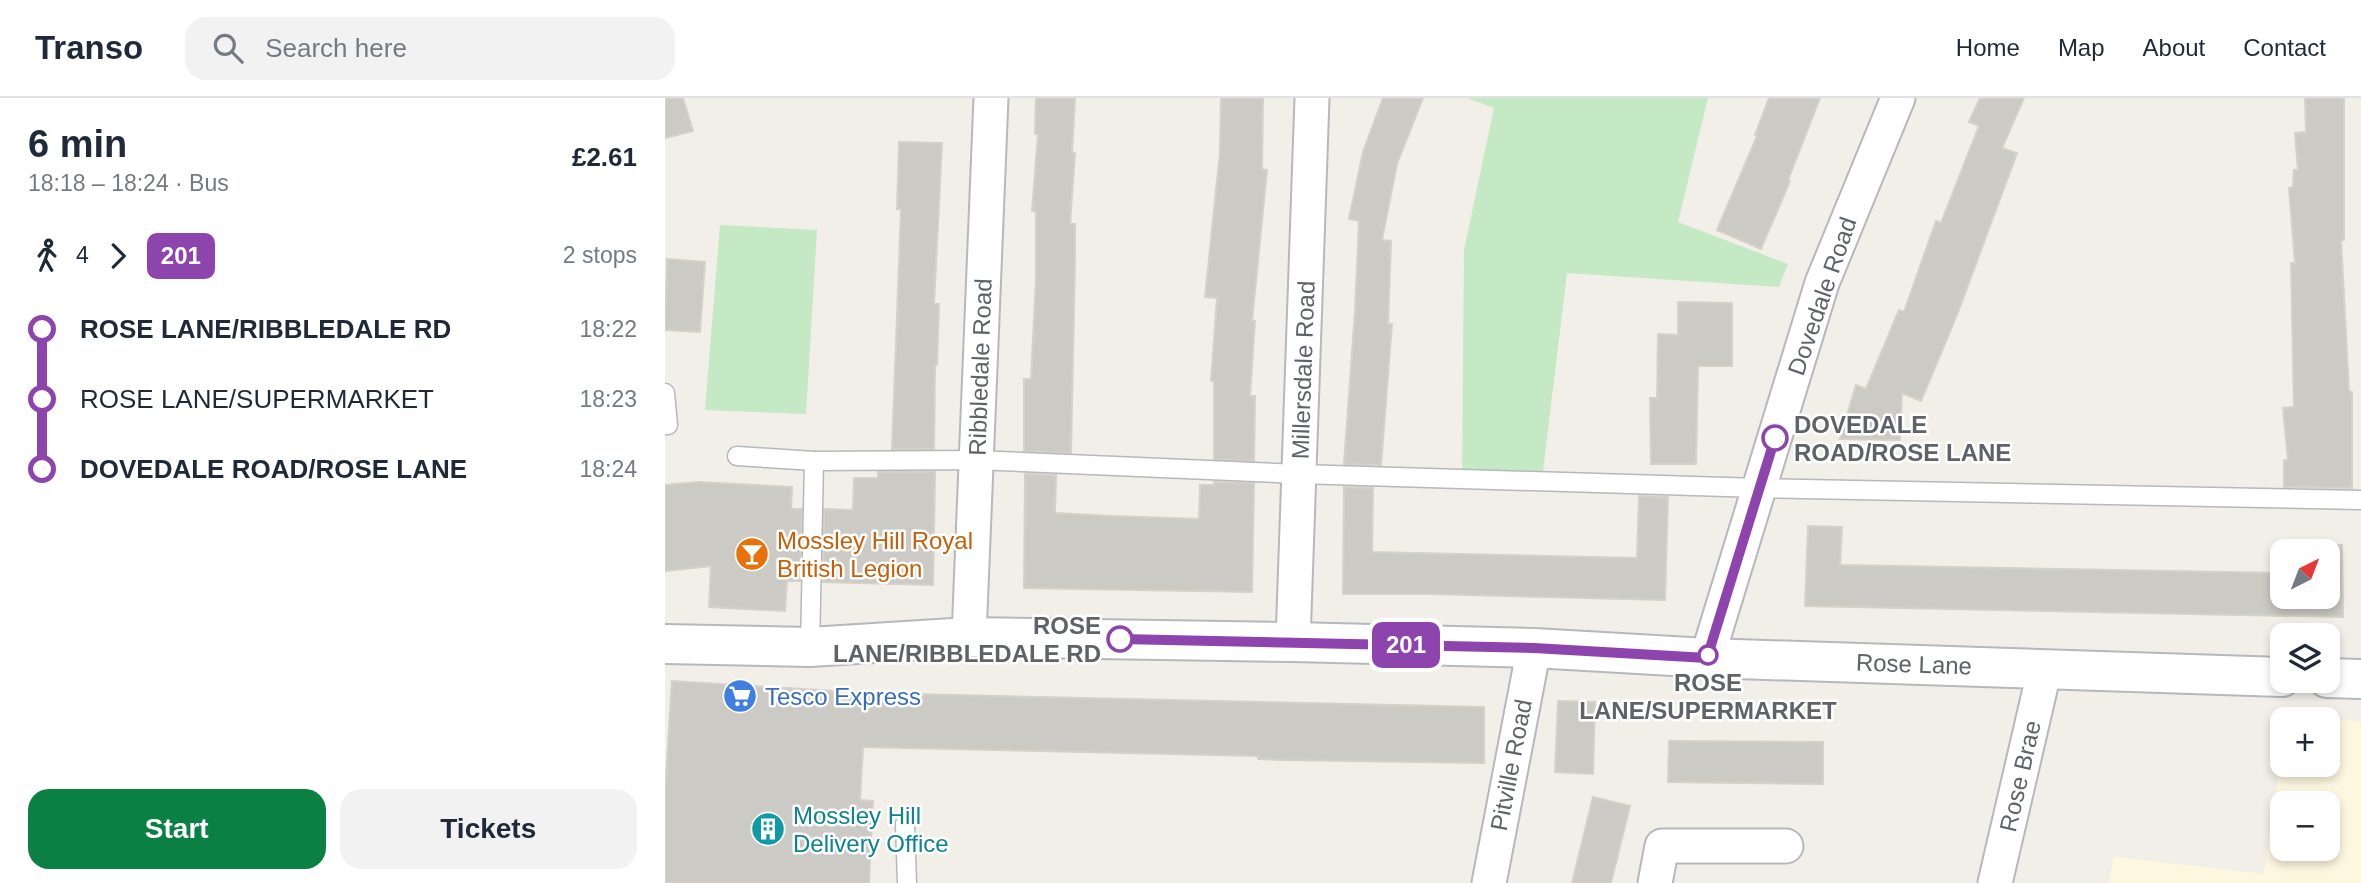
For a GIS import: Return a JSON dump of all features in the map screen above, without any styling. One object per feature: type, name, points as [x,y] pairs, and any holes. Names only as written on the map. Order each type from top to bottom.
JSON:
[{"type":"street","name":"Ribbledale Road","points":[[969,637],[991,98]]},
{"type":"street","name":"Millersdale Road","points":[[1293,642],[1312,98]]},
{"type":"street","name":"Dovedale Road","points":[[1707,658],[1822,282],[1898,98]]},
{"type":"street","name":"Rose Lane","points":[[665,644],[810,647],[969,637],[1293,642],[1534,648],[1707,658],[2270,677]]},
{"type":"street","name":"Pitville Road","points":[[1489,883],[1534,648]]},
{"type":"street","name":"Rose Brae","points":[[1995,883],[2045,668]]},
{"type":"street","points":[[2340,678],[2361,679]]},
{"type":"street","points":[[1655,883],[1662,846],[1786,846]]},
{"type":"lane","points":[[665,393],[668,425],[665,425]]},
{"type":"lane","points":[[737,456],[814,461],[976,460],[1299,474],[1759,488],[2361,500]]},
{"type":"lane","points":[[810,647],[814,461]]},
{"type":"lane","points":[[905,824],[907,883]]},
{"type":"shaded area","points":[[2340,720],[2361,721],[2361,883],[2109,883],[2114,857],[2264,874],[2270,833],[2270,861],[2340,861],[2340,791],[2276,791],[2278,777],[2340,777]]},
{"type":"green space","points":[[1467,98],[1708,98],[1678,222],[1788,264],[1779,287],[1567,273],[1543,471],[1462,471],[1464,250],[1494,108]]},
{"type":"green space","points":[[720,225],[817,230],[806,414],[705,410]]},
{"type":"building","points":[[665,98],[683,98],[693,131],[665,138]]},
{"type":"building","points":[[1036,98],[1075,98],[1072,153],[1075,153],[1070,224],[1075,224],[1071,453],[1024,451],[1024,379],[1031,379],[1036,278],[1036,211],[1032,211],[1038,134],[1035,134]]},
{"type":"building","points":[[1221,98],[1263,98],[1262,169],[1267,170],[1252,321],[1255,321],[1250,396],[1255,396],[1254,461],[1214,459],[1214,381],[1211,381],[1217,298],[1205,297],[1220,152]]},
{"type":"building","points":[[1383,98],[1423,98],[1397,164],[1382,240],[1391,241],[1388,324],[1392,324],[1381,465],[1344,464],[1359,221],[1349,219],[1363,152]]},
{"type":"building","points":[[1769,98],[1820,98],[1788,180],[1790,181],[1761,249],[1717,230],[1757,136],[1755,135]]},
{"type":"building","points":[[1980,98],[2024,98],[2002,148],[2017,153],[1957,315],[1921,401],[1902,393],[1900,440],[1840,439],[1856,385],[1866,389],[1899,310],[1904,312],[1936,221],[1941,223],[1979,126],[1969,122]]},
{"type":"building","points":[[2305,98],[2344,98],[2344,240],[2341,240],[2349,392],[2352,392],[2352,488],[2284,487],[2284,460],[2288,460],[2283,408],[2294,407],[2291,263],[2295,263],[2289,188],[2293,187],[2294,170],[2298,170],[2295,133],[2306,132]]},
{"type":"building","points":[[899,142],[942,143],[934,304],[939,304],[934,449],[892,449],[901,209],[897,209]]},
{"type":"building","points":[[667,259],[705,262],[700,332],[665,330]]},
{"type":"building","points":[[1678,302],[1732,303],[1732,366],[1698,366],[1696,464],[1651,464],[1650,398],[1657,398],[1658,334],[1678,335]]},
{"type":"building","points":[[878,472],[935,472],[933,585],[823,582],[824,509],[853,510],[854,478],[878,478]]},
{"type":"building","points":[[1025,474],[1056,475],[1055,513],[1110,516],[1199,519],[1200,485],[1214,485],[1214,482],[1254,483],[1252,592],[1024,588]]},
{"type":"building","points":[[699,482],[792,487],[791,509],[802,509],[800,581],[787,581],[785,611],[709,607],[711,566],[665,571],[665,485]]},
{"type":"building","points":[[1344,487],[1373,488],[1372,552],[1637,558],[1639,496],[1668,497],[1665,600],[1343,594]]},
{"type":"building","points":[[1808,526],[1842,527],[1840,565],[2270,573],[2270,609],[2340,609],[2342,545],[2343,617],[1805,606]]},
{"type":"building","points":[[672,681],[866,693],[1484,707],[1484,763],[1283,760],[1258,759],[1258,756],[863,747],[860,800],[873,801],[869,883],[665,883],[665,793]]},
{"type":"building","points":[[1558,701],[1595,702],[1593,774],[1555,772]]},
{"type":"building","points":[[1669,741],[1823,742],[1823,784],[1668,782]]},
{"type":"building","points":[[1593,797],[1630,806],[1611,883],[1572,883]]},
{"type":"bus line","name":"201","points":[[1120,639],[1534,648],[1707,658],[1775,438]]},
{"type":"place","name":"DOVEDALE ROAD/ROSE LANE","points":[[1775,438]]},
{"type":"place","name":"Mossley Hill Royal British Legion","points":[[752,554]]},
{"type":"place","name":"ROSE LANE/RIBBLEDALE RD","points":[[1120,639]]},
{"type":"place","name":"ROSE LANE/SUPERMARKET","points":[[1708,655]]},
{"type":"place","name":"Tesco Express","points":[[740,696]]},
{"type":"place","name":"Mossley Hill Delivery Office","points":[[768,829]]}]
